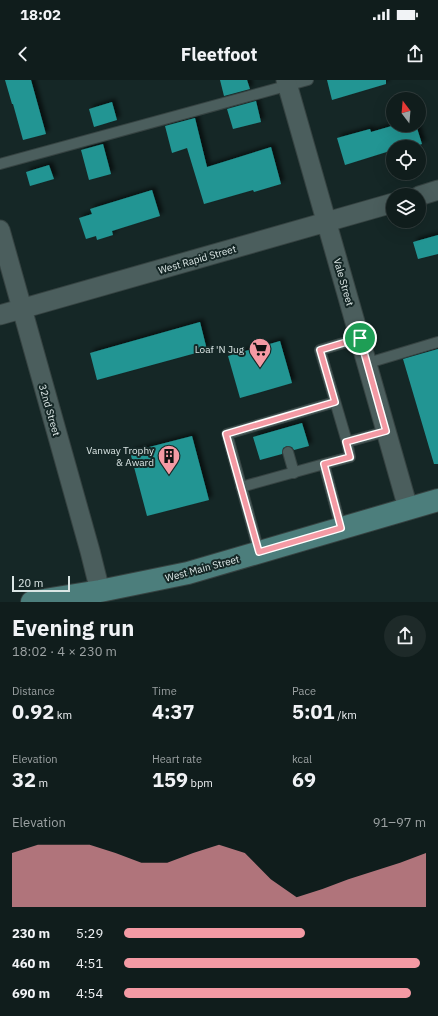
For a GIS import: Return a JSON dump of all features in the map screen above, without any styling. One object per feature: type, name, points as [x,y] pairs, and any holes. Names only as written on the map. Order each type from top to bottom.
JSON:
[{"type":"main road","name":"West Main Street","points":[[32,602],[72,599],[100,591],[188,573],[438,500]]},
{"type":"street","name":"Vale Street","points":[[287,83],[368,363],[408,508]]},
{"type":"street","points":[[426,194],[438,190]]},
{"type":"street","name":"West Rapid Street","points":[[0,315],[386,205]]},
{"type":"street","name":"32nd Street","points":[[0,230],[100,591]]},
{"type":"lane","points":[[0,164],[287,83],[308,80]]},
{"type":"lane","points":[[241,487],[350,457],[320,350],[360,338]]},
{"type":"lane","points":[[368,363],[438,342]]},
{"type":"lane","points":[[259,552],[226,434],[280,424],[335,402]]},
{"type":"lane","points":[[346,442],[386,431]]},
{"type":"lane","points":[[288,452],[294,472]]},
{"type":"lane","points":[[324,464],[341,528]]},
{"type":"building","points":[[5,80],[31,80],[46,134],[23,140]]},
{"type":"building","points":[[220,80],[247,80],[250,89],[224,96]]},
{"type":"building","points":[[327,80],[386,80],[386,84],[332,100]]},
{"type":"building","points":[[256,101],[261,122],[233,129],[227,109]]},
{"type":"building","points":[[112,102],[117,120],[94,127],[89,109]]},
{"type":"building","points":[[195,118],[207,167],[271,147],[281,184],[254,192],[253,190],[204,204],[187,148],[172,153],[165,126]]},
{"type":"building","points":[[386,128],[386,132],[418,132],[421,140],[386,140],[386,152],[345,165],[337,138],[370,129],[371,132]]},
{"type":"building","points":[[103,144],[111,174],[89,180],[81,150]]},
{"type":"building","points":[[49,165],[54,179],[30,186],[26,172]]},
{"type":"building","points":[[152,190],[160,216],[112,231],[113,235],[97,240],[96,236],[86,239],[79,218],[92,214],[90,209]]},
{"type":"building","points":[[438,235],[438,254],[418,259],[413,242]]},
{"type":"building","points":[[200,322],[207,350],[97,380],[90,353]]},
{"type":"building","name":"Loaf 'N Jug","points":[[280,341],[292,383],[240,398],[228,356]]},
{"type":"building","points":[[438,349],[438,464],[434,464],[403,359]]},
{"type":"building","points":[[302,423],[309,446],[294,450],[292,447],[287,446],[283,448],[282,454],[260,460],[253,437]]},
{"type":"building","name":"Vanway Trophy & Award","points":[[192,436],[209,500],[147,516],[130,452]]},
{"type":"place","name":"Loaf 'N Jug","points":[[260,368]]},
{"type":"place","name":"Vanway Trophy & Award","points":[[169,476]]},
{"type":"route","points":[[360,338],[386,431],[346,442],[350,457],[324,464],[341,528],[259,552],[226,434],[335,402],[320,350],[360,338]]}]
